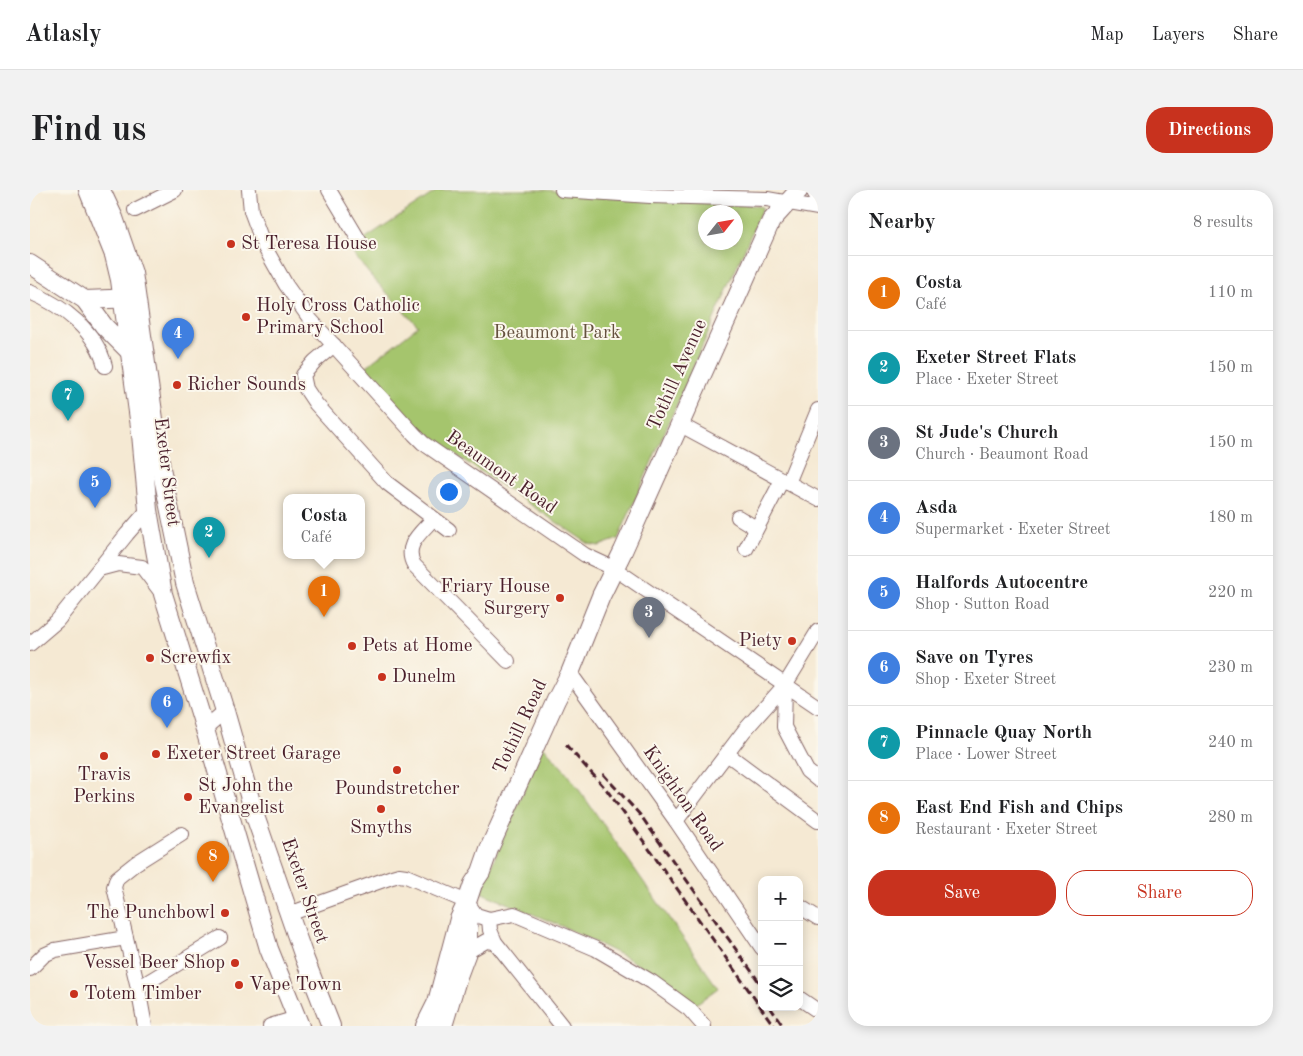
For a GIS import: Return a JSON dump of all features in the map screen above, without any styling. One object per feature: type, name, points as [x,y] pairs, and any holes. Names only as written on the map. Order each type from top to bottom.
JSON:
[{"type":"main road","name":"Exeter Street","points":[[88,190],[130,299],[161,468],[185,583],[255,816],[304,957],[331,1026]]},
{"type":"main road","name":"Exeter Street","points":[[101,190],[114,218],[129,259],[129,351],[141,434],[148,510],[163,594],[268,949],[299,1022]]},
{"type":"main road","name":"Tothill Avenue","points":[[615,569],[771,221],[793,196]]},
{"type":"main road","points":[[30,264],[85,300],[104,326],[129,351]]},
{"type":"main road","points":[[85,300],[130,299]]},
{"type":"main road","points":[[148,510],[159,483],[161,468]]},
{"type":"main road","name":"Tothill Road","points":[[425,1026],[437,1002],[460,919],[473,884],[481,872],[497,831],[570,673],[601,596],[615,569]]},
{"type":"main road","name":"Tothill Road","points":[[443,1026],[458,976],[468,952],[469,916],[467,902]]},
{"type":"street","points":[[135,210],[175,190]]},
{"type":"street","name":"Beaumont Road","points":[[249,190],[251,211],[264,246],[310,319],[424,442],[585,555],[615,569],[818,707]]},
{"type":"street","points":[[329,190],[360,242]]},
{"type":"street","points":[[562,190],[650,196],[767,199],[793,196],[818,208]]},
{"type":"street","points":[[813,190],[818,199]]},
{"type":"street","points":[[30,292],[68,313],[92,338],[102,354],[105,366]]},
{"type":"street","points":[[334,346],[315,361],[303,374],[306,389],[316,404],[388,483],[449,530]]},
{"type":"street","points":[[746,549],[756,528],[785,481],[818,410]]},
{"type":"street","points":[[679,424],[818,499]]},
{"type":"street","points":[[30,644],[57,621],[148,510]]},
{"type":"street","points":[[738,517],[756,528]]},
{"type":"street","points":[[433,519],[414,541],[410,548],[410,558],[414,565],[508,661]]},
{"type":"street","points":[[99,569],[118,564],[142,568],[163,594]]},
{"type":"street","points":[[676,821],[744,731],[784,684],[817,632]]},
{"type":"street","name":"Knighton Road","points":[[570,673],[758,938]]},
{"type":"street","points":[[784,684],[784,727],[807,771],[818,780]]},
{"type":"street","points":[[204,729],[225,711]]},
{"type":"street","points":[[727,754],[818,822]]},
{"type":"street","points":[[144,1026],[138,988],[114,887],[117,878],[136,863],[182,834]]},
{"type":"street","points":[[289,914],[399,875],[467,902],[476,915],[489,919],[514,914],[596,949],[652,982],[689,1009],[704,1026]]},
{"type":"street","points":[[803,909],[818,918]]},
{"type":"street","points":[[489,919],[490,930],[495,942],[562,1026]]},
{"type":"street","points":[[30,969],[44,955],[54,950],[126,938]]},
{"type":"street","points":[[138,988],[220,938]]},
{"type":"street","points":[[468,952],[486,941],[495,942]]},
{"type":"street","points":[[803,1001],[818,1011]]},
{"type":"street","points":[[270,1026],[299,1022]]},
{"type":"green space","name":"Beaumont Park","points":[[438,190],[544,190],[651,199],[723,200],[763,207],[618,539],[599,546],[589,544],[429,437],[363,369],[418,326],[371,276],[349,249]]},
{"type":"green space","points":[[543,746],[568,774],[718,988],[696,1004],[629,959],[566,928],[480,892]]},
{"type":"railway","points":[[566,745],[606,789],[774,1026]]},
{"type":"railway","points":[[603,774],[641,816],[758,980]]},
{"type":"railway","points":[[773,1011],[783,1026]]},
{"type":"place","name":"St Teresa House","points":[[231,244]]},
{"type":"place","name":"Holy Cross Catholic Primary School","points":[[246,317]]},
{"type":"place","name":"Asda","points":[[178,359]]},
{"type":"place","name":"Richer Sounds","points":[[177,385]]},
{"type":"place","name":"Pinnacle Quay North","points":[[68,421]]},
{"type":"place","name":"Halfords Autocentre","points":[[95,508]]},
{"type":"place","name":"Exeter Street Flats","points":[[209,558]]},
{"type":"place","name":"Friary House Surgery","points":[[560,598]]},
{"type":"place","name":"Costa","points":[[324,617]]},
{"type":"place","name":"St Jude's Church","points":[[649,638]]},
{"type":"place","name":"Piety","points":[[792,641]]},
{"type":"place","name":"Pets at Home","points":[[352,646]]},
{"type":"place","name":"Screwfix","points":[[150,658]]},
{"type":"place","name":"Dunelm","points":[[382,677]]},
{"type":"place","name":"Save on Tyres","points":[[167,728]]},
{"type":"place","name":"Exeter Street Garage","points":[[156,754]]},
{"type":"place","name":"Travis Perkins","points":[[104,756]]},
{"type":"place","name":"Poundstretcher","points":[[397,770]]},
{"type":"place","name":"St John the Evangelist","points":[[188,797]]},
{"type":"place","name":"Smyths","points":[[381,809]]},
{"type":"place","name":"East End Fish and Chips","points":[[213,882]]},
{"type":"place","name":"The Punchbowl","points":[[225,913]]},
{"type":"place","name":"Vessel Beer Shop","points":[[235,963]]},
{"type":"place","name":"Vape Town","points":[[239,985]]},
{"type":"place","name":"Totem Timber","points":[[74,994]]}]
